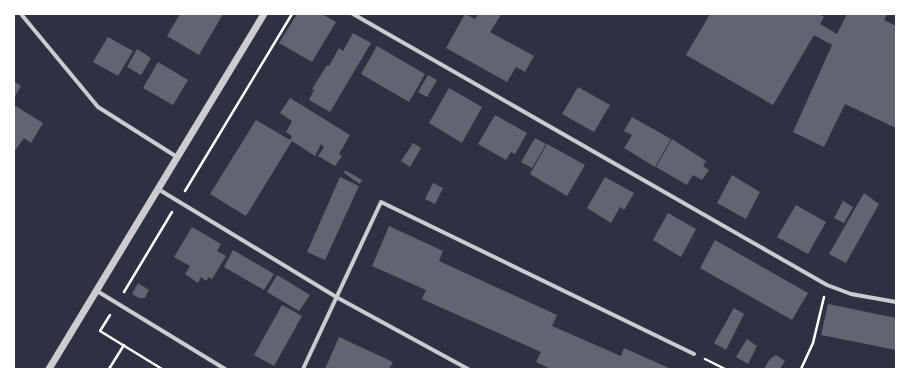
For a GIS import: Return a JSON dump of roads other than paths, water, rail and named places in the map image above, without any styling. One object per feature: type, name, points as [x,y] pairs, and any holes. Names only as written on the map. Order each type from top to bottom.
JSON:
[{"type":"street","points":[[21,14],[98,107],[177,157]]},
{"type":"street","points":[[49,369],[264,14]]},
{"type":"street","points":[[353,14],[827,285],[852,294],[896,302]]},
{"type":"street","points":[[158,189],[338,298],[468,369]]},
{"type":"street","points":[[303,369],[338,298],[381,202],[694,354]]},
{"type":"street","points":[[97,291],[225,369]]}]
